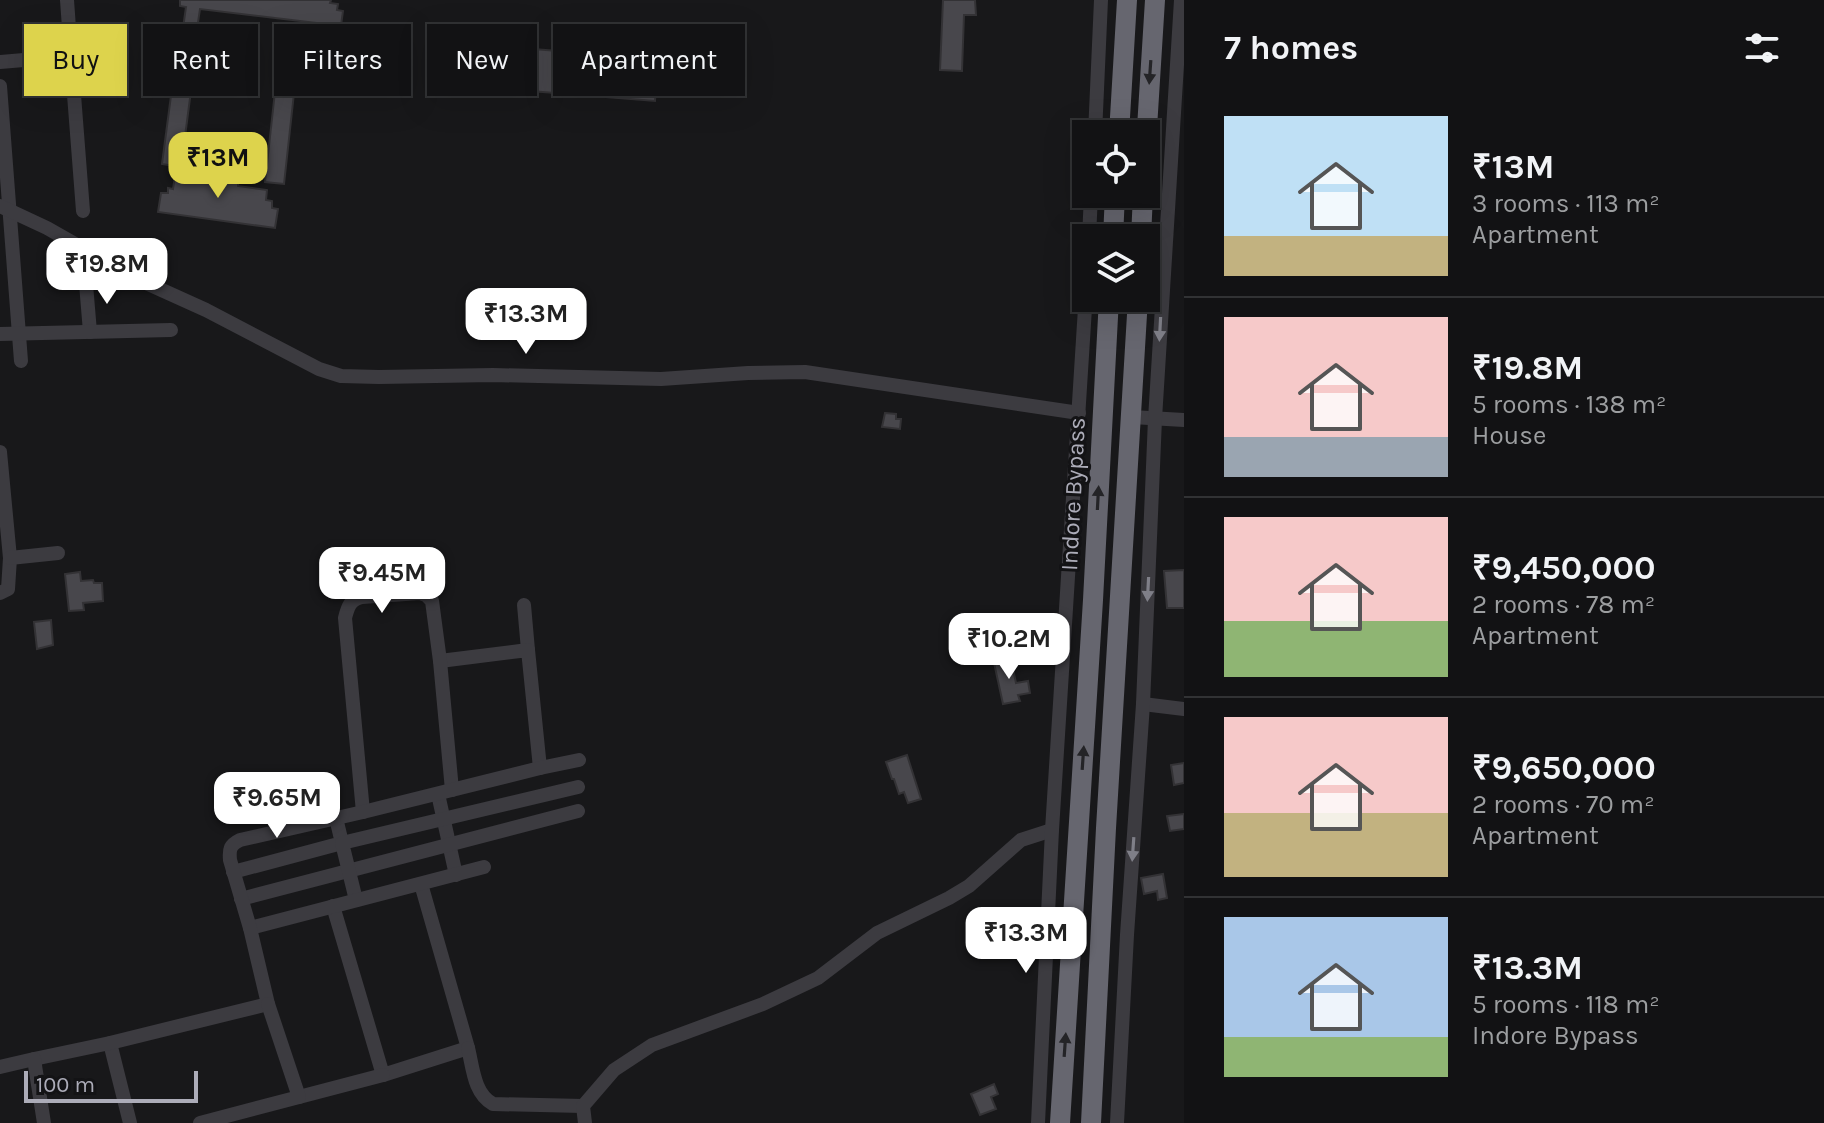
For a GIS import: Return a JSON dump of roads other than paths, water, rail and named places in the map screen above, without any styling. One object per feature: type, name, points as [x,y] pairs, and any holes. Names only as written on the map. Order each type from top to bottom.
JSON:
[{"type":"highway","points":[[1120,120],[1127,0]]},
{"type":"highway","points":[[1148,120],[1155,0]]},
{"type":"highway","name":"Indore Bypass","points":[[1060,1123],[1092,628],[1108,312]]},
{"type":"highway","points":[[1091,1123],[1137,312]]},
{"type":"street","points":[[67,0],[69,24]]},
{"type":"street","points":[[1096,120],[1101,0]]},
{"type":"street","points":[[1117,1123],[1181,0]]},
{"type":"street","points":[[0,62],[24,60]]},
{"type":"street","points":[[0,86],[5,208],[21,361]]},
{"type":"street","points":[[74,96],[83,211]]},
{"type":"street","points":[[5,208],[133,277],[206,310],[319,369],[341,376],[493,375],[661,379],[805,372],[1079,413]]},
{"type":"street","points":[[86,284],[90,332]]},
{"type":"street","points":[[1038,1123],[1052,830],[1085,312]]},
{"type":"street","points":[[0,334],[171,330]]},
{"type":"street","points":[[1132,417],[1184,420]]},
{"type":"street","points":[[0,452],[10,558],[8,589],[0,593]]},
{"type":"street","points":[[10,558],[58,553]]},
{"type":"street","points":[[363,812],[345,618],[347,606],[354,599],[362,597],[420,593],[433,604],[440,661],[445,792],[443,819],[456,875]]},
{"type":"street","points":[[524,605],[540,768]]},
{"type":"street","points":[[440,661],[528,650]]},
{"type":"street","points":[[1143,704],[1184,709]]},
{"type":"street","points":[[299,1097],[268,1004],[233,872],[229,850],[233,844],[579,760]]},
{"type":"street","points":[[233,872],[578,787]]},
{"type":"street","points":[[241,899],[578,811]]},
{"type":"street","points":[[336,818],[356,900]]},
{"type":"street","points":[[585,1123],[583,1106],[614,1070],[652,1045],[763,1004],[818,978],[877,933],[969,886],[1021,840],[1052,830]]},
{"type":"street","points":[[250,928],[484,867]]},
{"type":"street","points":[[421,884],[480,1094],[493,1104],[583,1106]]},
{"type":"street","points":[[333,906],[383,1075]]},
{"type":"street","points":[[0,1067],[268,1004]]},
{"type":"street","points":[[110,1043],[130,1123]]},
{"type":"street","points":[[200,1123],[383,1075],[468,1048]]},
{"type":"street","points":[[34,1059],[44,1123]]}]
